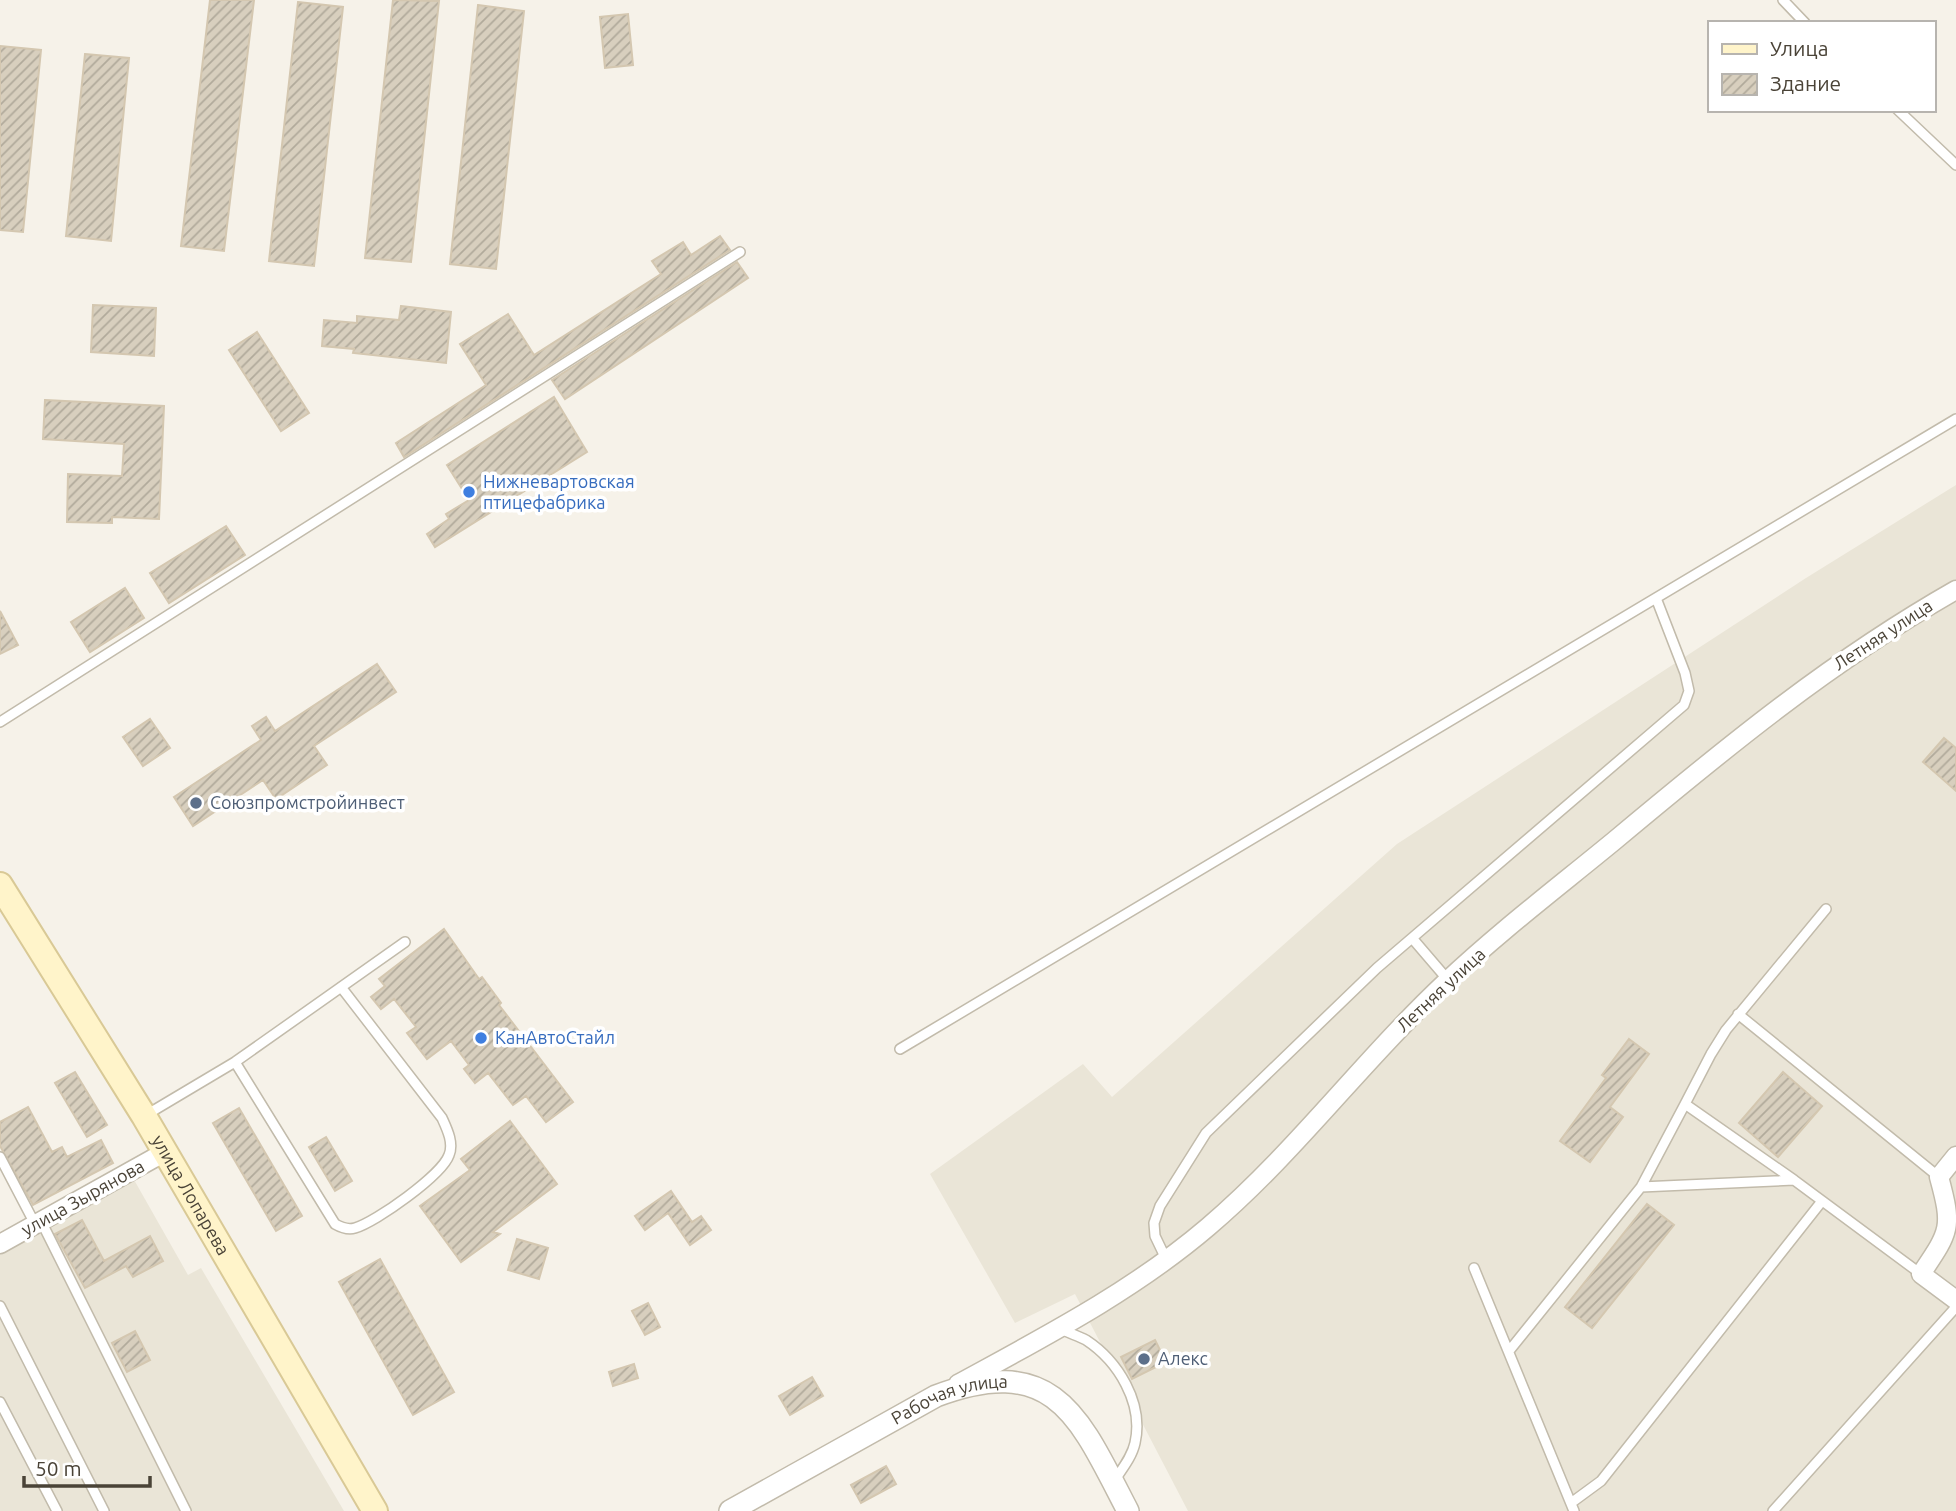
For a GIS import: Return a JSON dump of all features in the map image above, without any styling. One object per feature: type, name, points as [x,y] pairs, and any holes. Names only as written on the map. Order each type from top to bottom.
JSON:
[{"type":"main road","name":"улица Лопарева","points":[[0,884],[144,1116],[375,1511]]},
{"type":"street","name":"Летняя улица","points":[[936,1396],[1059,1329],[1166,1259],[1209,1226],[1276,1161],[1395,1031],[1448,980],[1684,781],[1776,708],[1849,655],[1956,590]]},
{"type":"street","name":"улица Зырянова","points":[[0,1244],[165,1152]]},
{"type":"street","points":[[1956,1156],[1940,1177],[1949,1222],[1943,1241],[1921,1274],[1956,1300]]},
{"type":"street","name":"Рабочая улица","points":[[730,1511],[936,1396],[962,1387],[997,1381],[1013,1381],[1043,1391],[1079,1422],[1128,1511]]},
{"type":"lane","points":[[1783,0],[1803,21]]},
{"type":"lane","points":[[1900,112],[1956,165]]},
{"type":"lane","points":[[0,722],[740,252]]},
{"type":"lane","points":[[900,1049],[1956,419]]},
{"type":"lane","points":[[1166,1259],[1155,1236],[1154,1223],[1160,1206],[1206,1133],[1354,989],[1684,705],[1689,691],[1685,673],[1656,598]]},
{"type":"lane","points":[[1509,1351],[1641,1188],[1711,1054],[1738,1014],[1826,909]]},
{"type":"lane","points":[[1412,938],[1448,980]]},
{"type":"lane","points":[[144,1116],[234,1062],[405,942]]},
{"type":"lane","points":[[234,1062],[335,1224],[344,1229],[354,1229],[426,1183],[449,1155],[451,1144],[447,1129],[442,1118],[341,986]]},
{"type":"lane","points":[[1738,1014],[1940,1177]]},
{"type":"lane","points":[[1685,1104],[1921,1274]]},
{"type":"lane","points":[[0,1157],[38,1223],[186,1511]]},
{"type":"lane","points":[[1641,1188],[1794,1180]]},
{"type":"lane","points":[[1474,1268],[1572,1507],[1601,1481],[1822,1201]]},
{"type":"lane","points":[[0,1306],[104,1511]]},
{"type":"lane","points":[[1773,1511],[1956,1307]]},
{"type":"lane","points":[[1059,1329],[1085,1340],[1111,1361],[1131,1392],[1138,1424],[1136,1443],[1113,1482]]},
{"type":"lane","points":[[0,1402],[57,1511]]},
{"type":"shaded area","points":[[1956,485],[1956,1511],[1188,1511],[1075,1294],[1015,1323],[930,1174],[1083,1064],[1112,1097],[1397,844],[1806,578]]},
{"type":"shaded area","points":[[133,1178],[188,1275],[201,1268],[344,1511],[0,1511],[0,1250]]},
{"type":"building","points":[[210,0],[254,0],[224,251],[181,246]]},
{"type":"building","points":[[393,0],[439,1],[411,262],[365,258]]},
{"type":"building","points":[[298,2],[343,7],[314,266],[269,261]]},
{"type":"building","points":[[478,5],[524,11],[496,269],[450,264]]},
{"type":"building","points":[[628,14],[633,65],[605,68],[600,17]]},
{"type":"building","points":[[0,46],[41,50],[23,232],[0,230]]},
{"type":"building","points":[[85,54],[129,58],[111,241],[66,236]]},
{"type":"building","points":[[720,236],[730,250],[404,457],[396,443],[486,385],[460,344],[508,314],[534,355],[661,274],[652,261],[683,242],[691,255]]},
{"type":"building","points":[[737,262],[748,278],[565,399],[552,380]]},
{"type":"building","points":[[93,305],[156,308],[154,356],[91,352]]},
{"type":"building","points":[[401,306],[451,312],[446,363],[353,353],[354,349],[322,346],[324,320],[357,323],[357,316],[399,320]]},
{"type":"building","points":[[257,332],[309,413],[281,431],[229,350]]},
{"type":"building","points":[[554,397],[587,452],[435,547],[427,534],[449,519],[446,514],[469,500],[447,465]]},
{"type":"building","points":[[45,400],[164,406],[159,519],[112,517],[112,523],[67,522],[68,474],[122,476],[124,444],[43,439]]},
{"type":"building","points":[[226,526],[245,555],[169,603],[150,573]]},
{"type":"building","points":[[125,588],[144,618],[90,652],[71,622]]},
{"type":"building","points":[[0,611],[18,645],[0,654]]},
{"type":"building","points":[[377,664],[396,692],[314,746],[327,765],[276,799],[263,780],[193,826],[174,797],[261,740],[252,726],[266,717],[275,731]]},
{"type":"building","points":[[150,719],[170,748],[143,766],[123,737]]},
{"type":"building","points":[[1944,738],[1956,748],[1956,791],[1923,762]]},
{"type":"building","points":[[444,929],[573,1102],[546,1122],[526,1096],[513,1105],[488,1073],[475,1083],[464,1069],[469,1065],[451,1041],[427,1059],[407,1033],[416,1027],[394,999],[381,1009],[371,997],[385,986],[379,979]]},
{"type":"building","points":[[1629,1039],[1649,1054],[1610,1107],[1623,1117],[1590,1162],[1560,1141],[1606,1078],[1602,1075]]},
{"type":"building","points":[[75,1072],[107,1125],[87,1137],[55,1083]]},
{"type":"building","points":[[1783,1072],[1822,1106],[1778,1157],[1739,1123]]},
{"type":"building","points":[[28,1107],[52,1152],[62,1147],[67,1157],[101,1140],[113,1163],[33,1205],[0,1146],[0,1122]]},
{"type":"building","points":[[239,1108],[302,1216],[276,1231],[213,1123]]},
{"type":"building","points":[[510,1121],[557,1184],[493,1232],[500,1234],[461,1262],[420,1206],[470,1170],[461,1159]]},
{"type":"building","points":[[326,1137],[352,1181],[335,1191],[309,1147]]},
{"type":"building","points":[[671,1191],[692,1222],[701,1216],[711,1230],[690,1245],[668,1213],[645,1230],[635,1216]]},
{"type":"building","points":[[1647,1204],[1674,1225],[1592,1328],[1565,1307]]},
{"type":"building","points":[[82,1220],[104,1261],[150,1236],[163,1261],[133,1277],[126,1266],[85,1288],[55,1234]]},
{"type":"building","points":[[517,1239],[548,1248],[539,1279],[508,1270]]},
{"type":"building","points":[[380,1259],[454,1392],[413,1415],[339,1282]]},
{"type":"building","points":[[648,1303],[660,1327],[645,1335],[632,1311]]},
{"type":"building","points":[[135,1331],[150,1360],[127,1372],[112,1343]]},
{"type":"building","name":"Алекс","points":[[1155,1340],[1166,1362],[1132,1379],[1121,1357]]},
{"type":"building","points":[[634,1364],[638,1378],[613,1386],[609,1372]]},
{"type":"building","points":[[812,1377],[823,1396],[790,1415],[779,1396]]},
{"type":"building","points":[[886,1466],[896,1484],[861,1503],[851,1485]]},
{"type":"place","name":"Нижневартовская птицефабрика","points":[[469,492]]},
{"type":"place","name":"Союзпромстройинвест","points":[[196,803]]},
{"type":"place","name":"КанАвтоСтайл","points":[[481,1038]]},
{"type":"place","name":"Алекс","points":[[1144,1359]]}]
